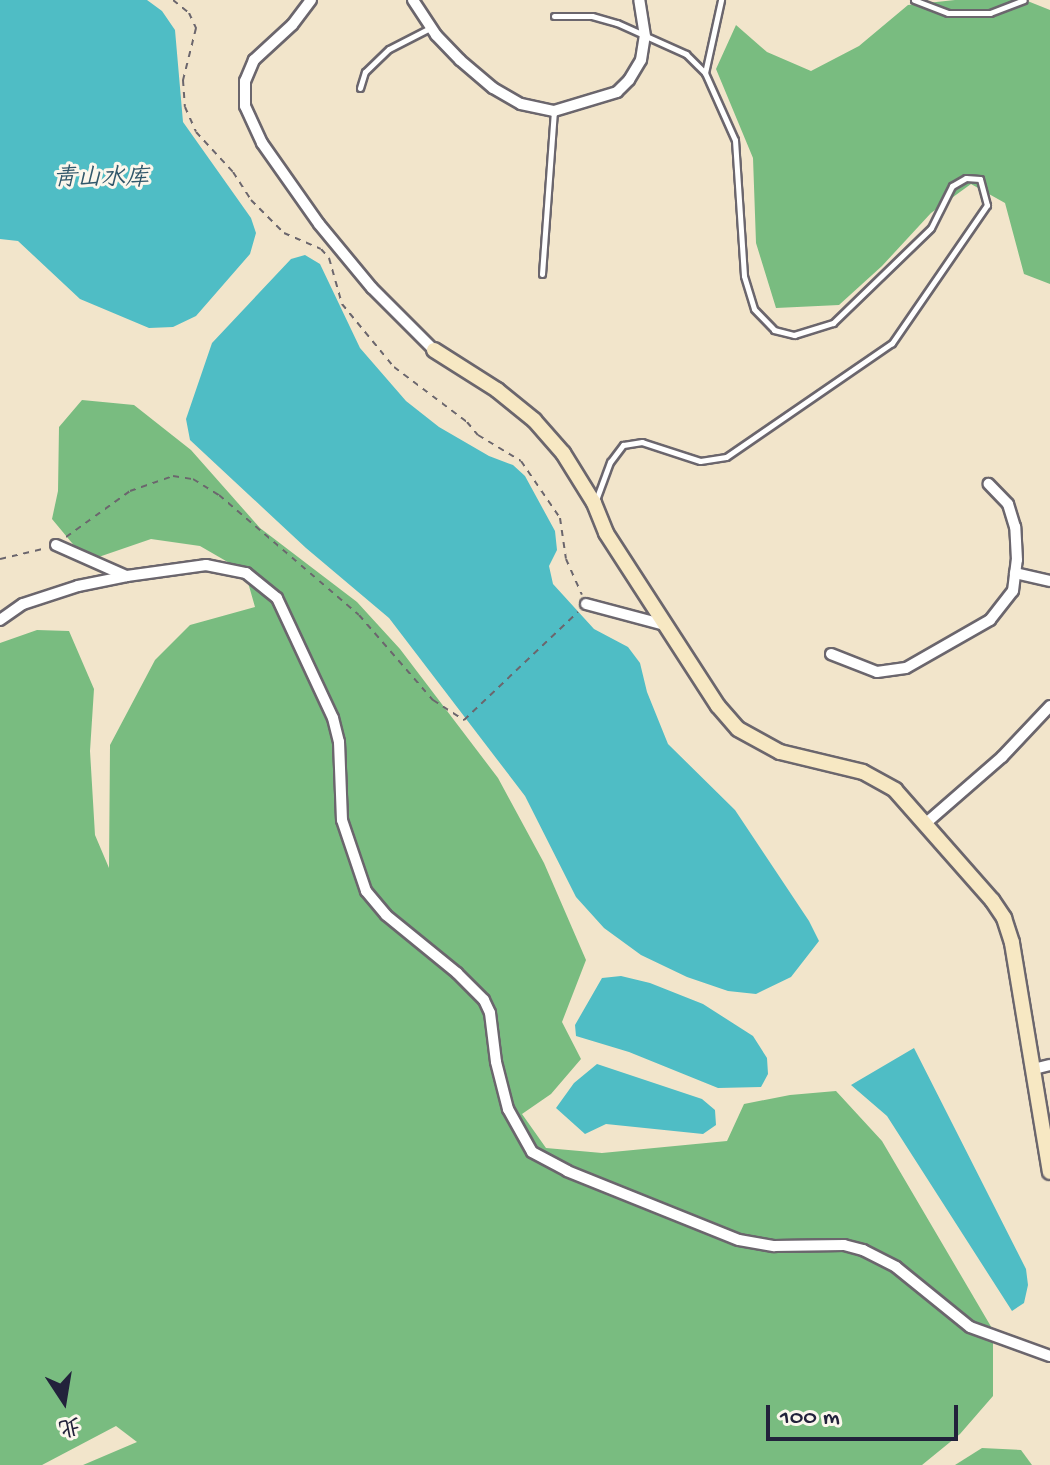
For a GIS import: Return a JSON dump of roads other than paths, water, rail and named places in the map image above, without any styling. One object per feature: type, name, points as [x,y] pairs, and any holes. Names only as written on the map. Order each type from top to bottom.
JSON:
[{"type":"street","points":[[311,0],[292,25],[254,60],[245,81],[245,106],[262,143],[319,224],[372,288],[434,350],[497,390],[534,420],[563,453],[594,503],[606,533],[718,706],[738,729],[780,752],[863,772],[895,790],[1004,918],[1012,943],[1050,1172]]},
{"type":"street","points":[[413,0],[431,27],[460,60],[493,88],[521,104],[554,111],[617,92],[641,60],[645,36],[639,0]]},
{"type":"street","points":[[831,654],[877,672],[906,668],[990,620],[1013,591],[1015,573],[1008,504],[989,484]]},
{"type":"street","points":[[56,545],[127,576]]},
{"type":"street","points":[[0,620],[23,604],[78,586],[127,576],[206,565],[246,573],[277,598],[333,718],[339,742],[342,820],[366,891],[386,915],[457,973],[484,1000],[490,1013],[496,1062],[508,1109],[532,1152],[567,1171],[739,1240],[774,1246],[844,1245],[863,1250],[896,1267],[970,1327],[1050,1356]]},
{"type":"street","points":[[1015,573],[1050,581]]},
{"type":"street","points":[[586,604],[665,625]]},
{"type":"street","points":[[925,824],[1002,757],[1050,706]]},
{"type":"street","points":[[1034,1069],[1050,1065]]},
{"type":"lane","points":[[705,73],[721,0]]},
{"type":"lane","points":[[914,0],[948,13],[990,13],[1024,0]]},
{"type":"lane","points":[[554,16],[592,16],[645,36],[686,54],[705,73],[728,118],[735,140],[744,276],[754,309],[774,330],[794,335],[833,323],[931,228],[952,186],[966,178],[980,179],[987,205],[892,343],[726,457],[700,461],[642,442],[623,445],[610,462],[594,503]]},
{"type":"lane","points":[[360,88],[365,72],[389,49],[431,27]]},
{"type":"lane","points":[[542,274],[554,111]]},
{"type":"water","name":"青山水库","points":[[0,0],[147,0],[162,11],[175,30],[183,122],[251,218],[256,233],[250,254],[196,316],[173,327],[149,328],[80,299],[18,241],[0,239]]},
{"type":"water","points":[[305,255],[320,264],[360,348],[406,401],[439,427],[489,456],[513,465],[525,476],[555,531],[557,550],[549,566],[553,584],[594,629],[628,647],[640,663],[647,692],[668,744],[735,810],[809,921],[819,941],[791,977],[756,994],[728,991],[687,977],[641,955],[604,928],[576,897],[525,796],[389,618],[306,548],[190,440],[186,419],[212,343],[291,259]]},
{"type":"water","points":[[621,976],[650,983],[703,1004],[753,1036],[767,1058],[768,1074],[761,1087],[718,1088],[629,1052],[576,1036],[575,1025],[602,978]]},
{"type":"water","points":[[914,1048],[1026,1269],[1028,1285],[1024,1303],[1012,1311],[887,1116],[851,1085]]},
{"type":"water","points":[[597,1064],[702,1099],[715,1110],[716,1125],[703,1134],[606,1124],[585,1134],[556,1108],[574,1083]]}]
